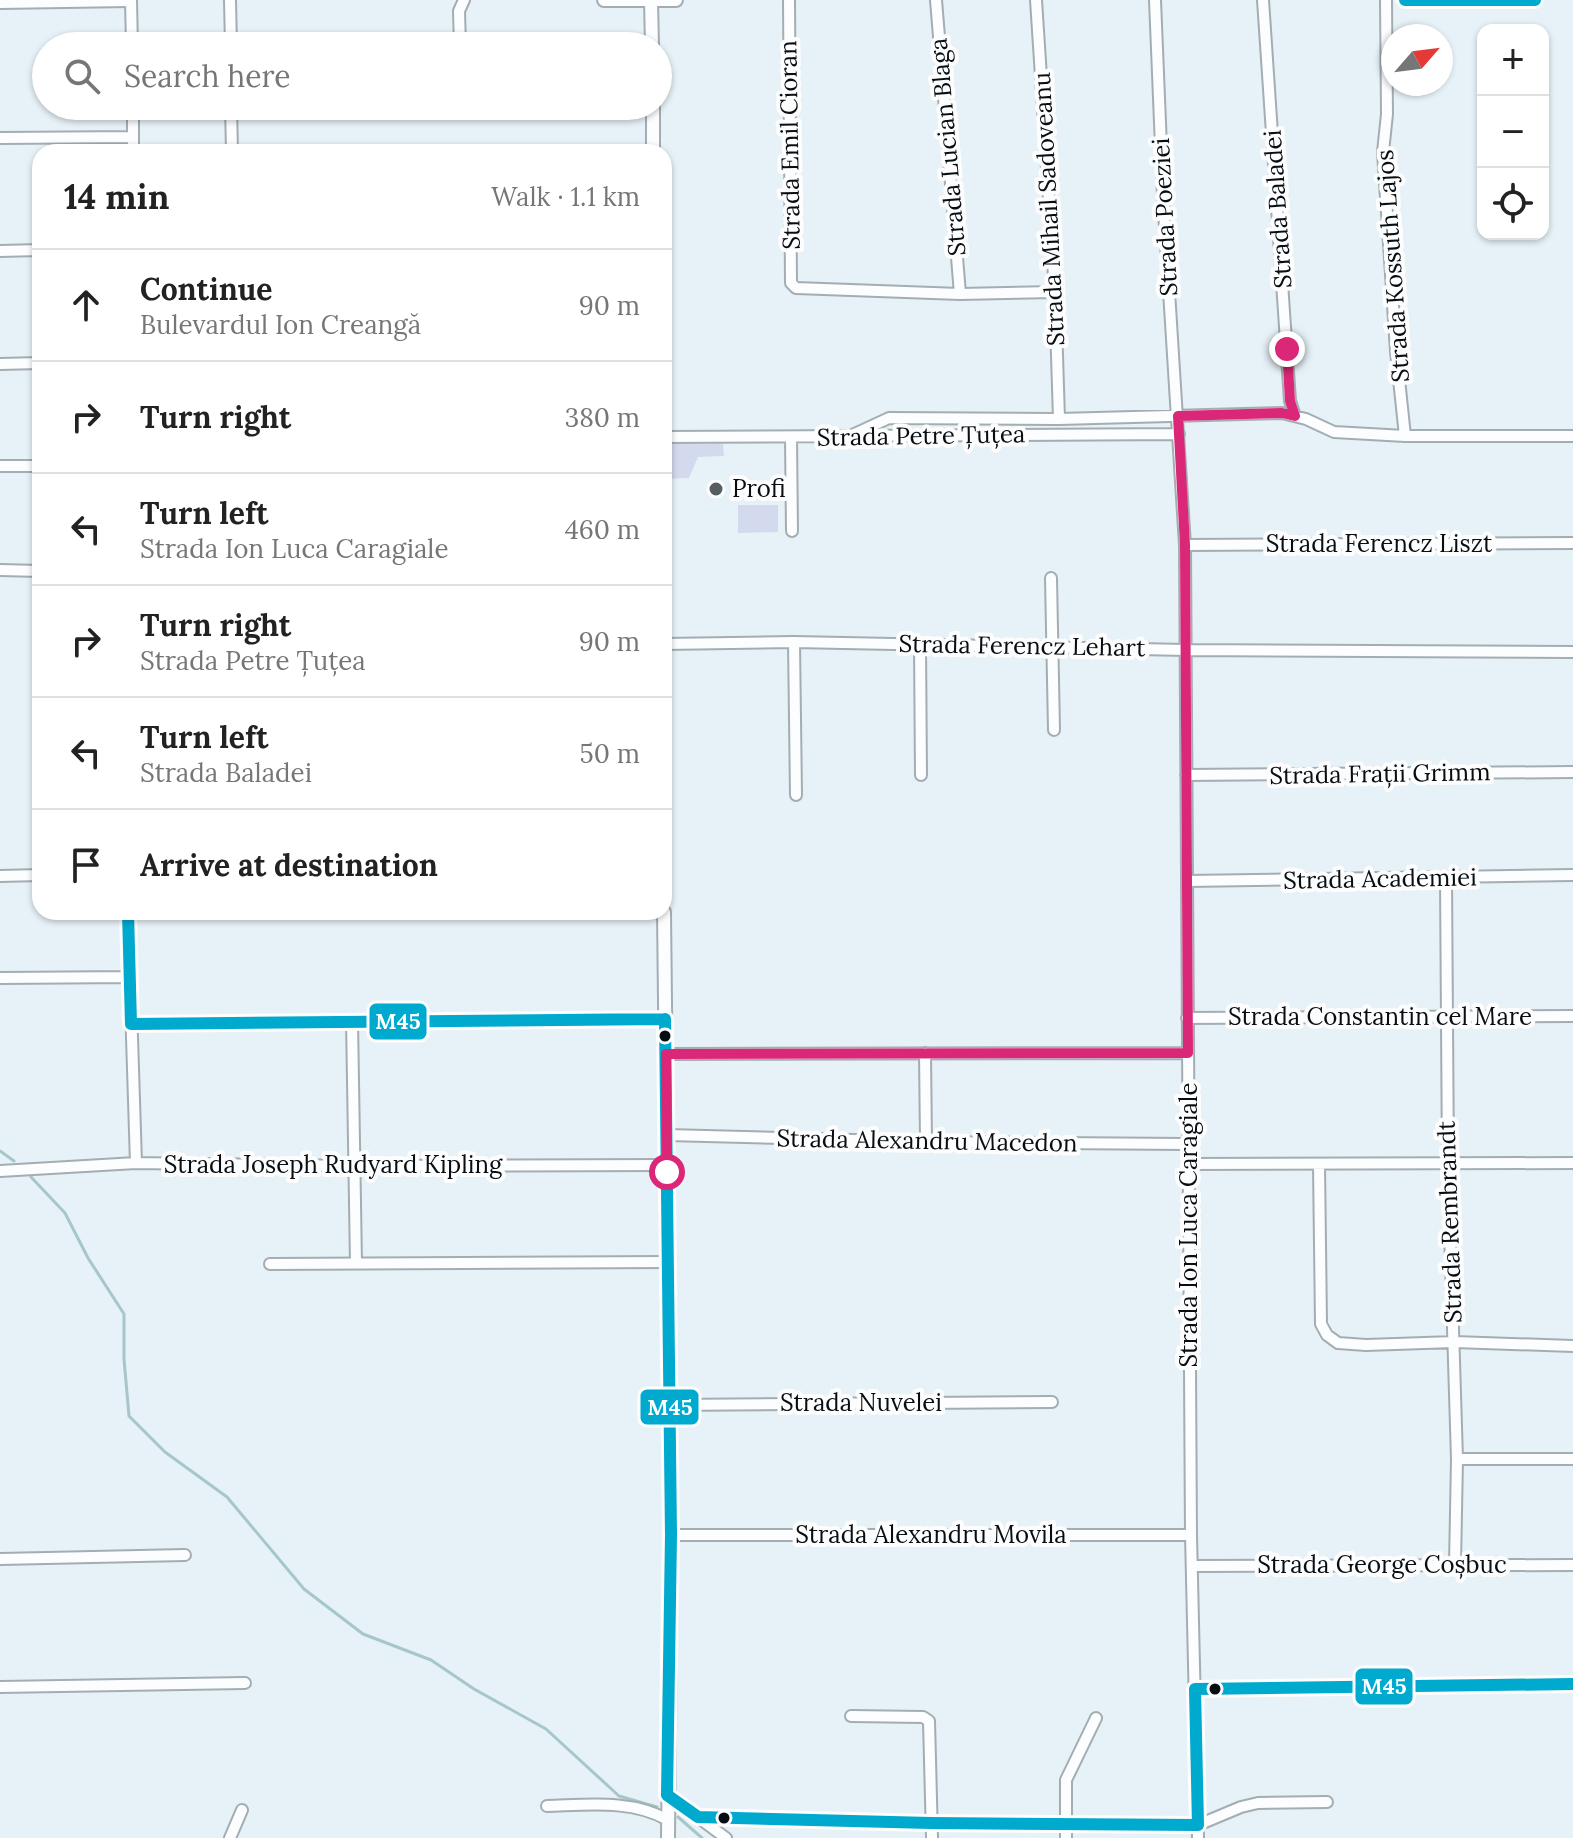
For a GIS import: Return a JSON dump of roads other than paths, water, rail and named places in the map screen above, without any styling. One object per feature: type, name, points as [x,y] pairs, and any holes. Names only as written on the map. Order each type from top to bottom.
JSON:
[{"type":"street","points":[[0,2],[131,0],[132,32]]},
{"type":"street","points":[[230,0],[231,32]]},
{"type":"street","points":[[460,32],[459,11],[464,0]]},
{"type":"street","points":[[604,0],[676,0]]},
{"type":"street","points":[[651,0],[652,32]]},
{"type":"street","name":"Strada Emil Cioran","points":[[789,0],[791,283],[796,288],[960,294]]},
{"type":"street","name":"Strada Lucian Blaga","points":[[936,0],[960,294]]},
{"type":"street","name":"Strada Mihail Sadoveanu","points":[[1036,0],[1055,292],[1054,419],[1048,435]]},
{"type":"street","name":"Strada Poeziei","points":[[1155,0],[1163,196],[1179,434]]},
{"type":"street","name":"Strada Baladei","points":[[1263,0],[1290,401],[1295,416]]},
{"type":"street","name":"Strada Kossuth Lajos","points":[[1386,0],[1387,114],[1383,152],[1396,351],[1405,436]]},
{"type":"street","points":[[1405,0],[1535,0]]},
{"type":"street","points":[[133,120],[133,144]]},
{"type":"street","points":[[231,120],[232,144]]},
{"type":"street","points":[[653,120],[653,144]]},
{"type":"street","points":[[0,138],[133,137]]},
{"type":"street","points":[[0,251],[32,250]]},
{"type":"street","points":[[960,294],[1055,292]]},
{"type":"street","points":[[0,364],[32,363]]},
{"type":"street","points":[[848,437],[889,418],[1054,419],[1282,413],[1334,432],[1405,436],[1573,436]]},
{"type":"street","name":"Strada Petre Țuțea","points":[[672,437],[1179,434]]},
{"type":"street","name":"Strada Ion Luca Caragiale","points":[[1179,434],[1185,545],[1191,1535],[1198,1838]]},
{"type":"street","points":[[791,438],[792,531]]},
{"type":"street","points":[[0,466],[32,466]]},
{"type":"street","name":"Strada Ferencz Liszt","points":[[1185,545],[1573,543]]},
{"type":"street","points":[[0,570],[32,571]]},
{"type":"street","points":[[1051,578],[1054,730]]},
{"type":"street","points":[[794,642],[796,795]]},
{"type":"street","name":"Strada Ferencz Lehart","points":[[672,644],[794,642],[1186,650],[1573,652]]},
{"type":"street","points":[[920,644],[921,775]]},
{"type":"street","name":"Strada Frații Grimm","points":[[1186,775],[1573,772]]},
{"type":"street","points":[[0,876],[32,875]]},
{"type":"street","name":"Strada Academiei","points":[[1187,881],[1573,875]]},
{"type":"street","name":"Strada Rembrandt","points":[[1446,879],[1448,1165],[1457,1459],[1455,1565]]},
{"type":"street","points":[[128,920],[136,1163]]},
{"type":"street","points":[[664,920],[671,1535],[668,1838]]},
{"type":"street","points":[[0,978],[130,977]]},
{"type":"street","name":"Strada Constantin cel Mare","points":[[1187,1018],[1573,1016]]},
{"type":"street","points":[[131,1024],[665,1019]]},
{"type":"street","points":[[352,1020],[356,1264]]},
{"type":"street","points":[[925,1053],[926,1142]]},
{"type":"street","points":[[666,1054],[1188,1053]]},
{"type":"street","name":"Strada Alexandru Macedon","points":[[667,1135],[926,1142],[1188,1144]]},
{"type":"street","name":"Strada Joseph Rudyard Kipling","points":[[0,1171],[136,1163],[667,1165]]},
{"type":"street","points":[[1188,1164],[1573,1163]]},
{"type":"street","points":[[1319,1165],[1321,1324],[1327,1335],[1338,1343],[1454,1342],[1573,1346]]},
{"type":"street","points":[[270,1264],[668,1262]]},
{"type":"street","name":"Strada Nuvelei","points":[[669,1405],[1052,1402]]},
{"type":"street","points":[[1457,1459],[1573,1459]]},
{"type":"street","name":"Strada Alexandru Movila","points":[[671,1535],[1191,1535]]},
{"type":"street","points":[[0,1559],[185,1555]]},
{"type":"street","name":"Strada George Coșbuc","points":[[1192,1566],[1573,1565]]},
{"type":"street","points":[[0,1687],[245,1683]]},
{"type":"street","points":[[1195,1689],[1573,1684]]},
{"type":"street","points":[[851,1716],[923,1717],[929,1721],[932,1838]]},
{"type":"street","points":[[1066,1838],[1066,1780],[1096,1718]]},
{"type":"street","points":[[667,1795],[726,1838]]},
{"type":"street","points":[[698,1817],[1198,1825],[1258,1803],[1327,1802]]},
{"type":"street","points":[[547,1806],[627,1806],[655,1813],[668,1820]]},
{"type":"street","points":[[230,1838],[242,1810]]},
{"type":"waterway","points":[[0,1151],[14,1161]]},
{"type":"waterway","points":[[31,1177],[65,1213],[88,1258],[124,1314],[129,1416],[165,1452],[227,1497],[304,1589],[363,1634],[431,1660],[474,1689],[546,1729],[619,1796],[657,1807]]},
{"type":"waterway","points":[[678,1817],[702,1838]]},
{"type":"place","name":"Profi","points":[[716,489]]}]
